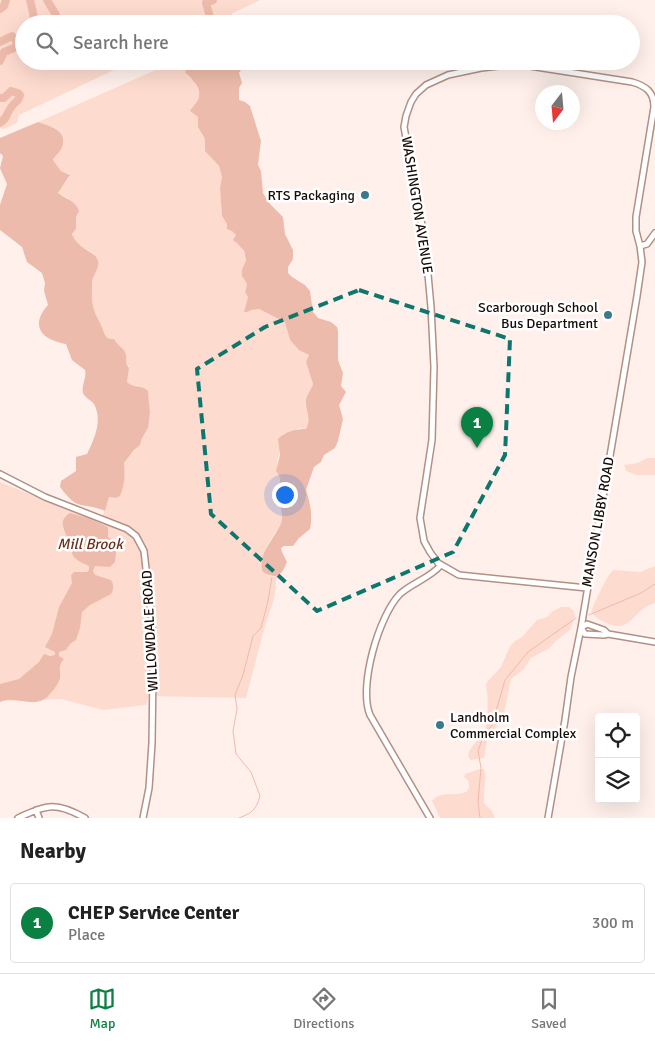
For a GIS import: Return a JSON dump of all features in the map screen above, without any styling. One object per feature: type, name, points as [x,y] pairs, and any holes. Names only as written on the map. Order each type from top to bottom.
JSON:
[{"type":"street","name":"WASHINGTON AVENUE","points":[[479,70],[438,79],[426,85],[413,97],[404,127],[420,208],[427,262],[434,366],[432,440],[420,525],[426,546],[441,565],[455,574],[471,578],[587,588]]},
{"type":"street","name":"WASHINGTON AVENUE","points":[[556,70],[632,82],[646,87],[654,97],[636,216],[636,230],[640,246]]},
{"type":"street","points":[[640,246],[647,244],[655,233]]},
{"type":"street","name":"MANSON LIBBY ROAD","points":[[548,818],[641,269],[642,257],[640,246]]},
{"type":"street","name":"WILLOWDALE ROAD","points":[[0,474],[45,497],[127,529],[136,536],[143,547],[150,597],[153,672],[150,779],[143,818]]},
{"type":"street","points":[[430,818],[370,715],[365,690],[374,648],[393,604],[402,592],[441,565]]},
{"type":"street","points":[[608,634],[604,630],[587,624],[581,628],[585,634],[608,634],[655,642]]},
{"type":"street","points":[[18,818],[36,810],[58,806],[85,818]]},
{"type":"street","points":[[36,810],[39,818]]},
{"type":"highlighted area","points":[[359,290],[510,339],[505,455],[453,552],[317,611],[211,514],[197,369],[265,327]]},
{"type":"shaded area","points":[[0,0],[260,0],[231,15],[15,15],[15,70],[114,70],[19,115],[17,123],[4,129],[0,128]]},
{"type":"shaded area","points":[[156,70],[185,70],[194,81],[200,95],[190,111],[198,117],[198,127],[205,139],[205,151],[219,166],[222,177],[220,188],[222,216],[236,235],[235,242],[241,246],[246,258],[242,273],[247,284],[245,290],[248,297],[244,312],[259,309],[286,322],[290,340],[309,355],[306,362],[313,384],[306,400],[308,425],[306,429],[300,428],[283,434],[277,463],[281,483],[278,493],[282,507],[282,519],[268,544],[261,564],[271,577],[277,576],[274,599],[246,698],[149,696],[146,705],[103,710],[61,699],[0,701],[0,482],[101,521],[109,497],[116,498],[120,496],[124,479],[124,463],[141,442],[148,428],[150,413],[148,391],[137,385],[131,386],[127,382],[129,366],[126,363],[125,352],[114,339],[107,337],[94,312],[92,301],[93,276],[98,266],[93,253],[77,244],[73,237],[77,214],[68,198],[58,193],[69,178],[69,174],[61,171],[53,160],[64,143],[64,138],[55,128],[38,122]]},
{"type":"shaded area","points":[[647,458],[655,458],[655,475],[637,475],[626,471],[624,465],[638,463]]},
{"type":"shaded area","points":[[655,566],[655,603],[642,610],[622,626],[615,626],[594,616],[591,612],[604,583],[613,570],[640,572]]},
{"type":"shaded area","points":[[561,607],[569,607],[574,611],[575,616],[570,630],[548,649],[531,658],[524,669],[511,679],[503,719],[492,732],[487,731],[485,729],[488,706],[486,684],[501,667],[510,646],[522,637],[537,620],[547,617]]},
{"type":"shaded area","points":[[484,735],[487,741],[484,758],[471,760],[468,757],[469,751],[480,736]]},
{"type":"shaded area","points":[[484,769],[485,773],[484,803],[492,811],[495,818],[440,818],[432,801],[442,795],[467,791],[469,787],[468,780],[464,777],[465,774]]},
{"type":"water","points":[[186,70],[241,70],[239,73],[242,83],[239,88],[239,100],[250,106],[261,141],[258,165],[261,171],[263,193],[270,204],[283,217],[285,234],[293,250],[293,259],[288,267],[288,273],[310,291],[313,312],[318,318],[331,322],[337,327],[338,331],[338,360],[343,373],[341,386],[346,392],[339,405],[343,419],[338,441],[335,448],[324,455],[321,462],[314,467],[306,490],[311,509],[310,529],[293,546],[281,548],[287,562],[283,571],[276,576],[263,572],[262,560],[282,519],[278,496],[280,479],[276,471],[280,455],[278,439],[291,431],[306,429],[308,425],[306,400],[313,384],[306,362],[309,355],[299,350],[290,340],[285,322],[259,309],[244,312],[248,297],[245,292],[247,284],[242,276],[246,260],[244,251],[233,240],[236,235],[227,229],[227,224],[222,216],[220,188],[222,177],[219,166],[205,151],[205,139],[198,127],[198,117],[190,111],[199,97],[199,93],[195,83],[185,72]]},
{"type":"water","name":"Mill Brook","points":[[38,122],[52,127],[63,136],[62,147],[53,160],[61,171],[70,175],[58,193],[73,202],[78,208],[76,229],[72,234],[75,240],[94,255],[98,261],[92,283],[92,302],[95,313],[106,336],[109,339],[114,339],[126,354],[126,363],[129,368],[127,382],[148,391],[150,413],[148,428],[140,445],[124,463],[124,480],[120,496],[116,498],[109,497],[105,511],[77,503],[66,495],[60,487],[61,481],[76,471],[76,457],[87,454],[97,430],[97,410],[83,393],[85,370],[72,360],[66,344],[50,339],[41,331],[39,319],[48,305],[42,273],[27,262],[22,247],[0,230],[0,205],[7,184],[0,168],[3,156],[0,153],[0,138]]},
{"type":"water","name":"Mill Brook","points":[[70,513],[88,518],[108,527],[108,537],[117,544],[115,562],[110,567],[95,566],[93,571],[95,575],[111,580],[113,590],[111,594],[90,605],[82,612],[76,640],[66,650],[59,652],[59,656],[64,659],[60,666],[60,678],[56,687],[44,700],[32,702],[6,700],[0,702],[0,684],[19,679],[39,662],[44,654],[55,655],[55,652],[45,647],[52,634],[59,607],[72,583],[71,575],[74,572],[87,572],[89,570],[89,566],[78,561],[74,556],[63,527],[66,516]]},
{"type":"waterway","name":"Mill Brook","points":[[0,9],[4,6],[6,0]]},
{"type":"waterway","name":"Mill Brook","points":[[30,0],[34,15]]},
{"type":"waterway","name":"Mill Brook","points":[[47,0],[56,15]]},
{"type":"waterway","points":[[209,15],[206,3],[213,0]]},
{"type":"waterway","name":"Mill Brook","points":[[0,42],[12,36],[15,40]]},
{"type":"waterway","name":"Mill Brook","points":[[0,61],[4,52],[15,47]]},
{"type":"waterway","name":"Mill Brook","points":[[0,98],[4,98],[11,91],[20,95],[5,119],[0,123]]},
{"type":"waterway","points":[[239,818],[253,810],[260,796],[251,772],[236,754],[233,731],[237,709],[235,695],[243,675],[253,636],[261,628],[272,577]]},
{"type":"waterway","points":[[589,615],[641,593],[655,584]]},
{"type":"waterway","points":[[480,818],[478,802],[481,768],[478,751],[483,737],[492,725],[505,680],[528,652],[576,618]]},
{"type":"place","name":"RTS Packaging","points":[[365,195]]},
{"type":"place","name":"Scarborough School Bus Department","points":[[608,315]]},
{"type":"place","name":"CHEP Service Center","points":[[477,448]]},
{"type":"place","name":"Landholm Commercial Complex","points":[[440,725]]}]
